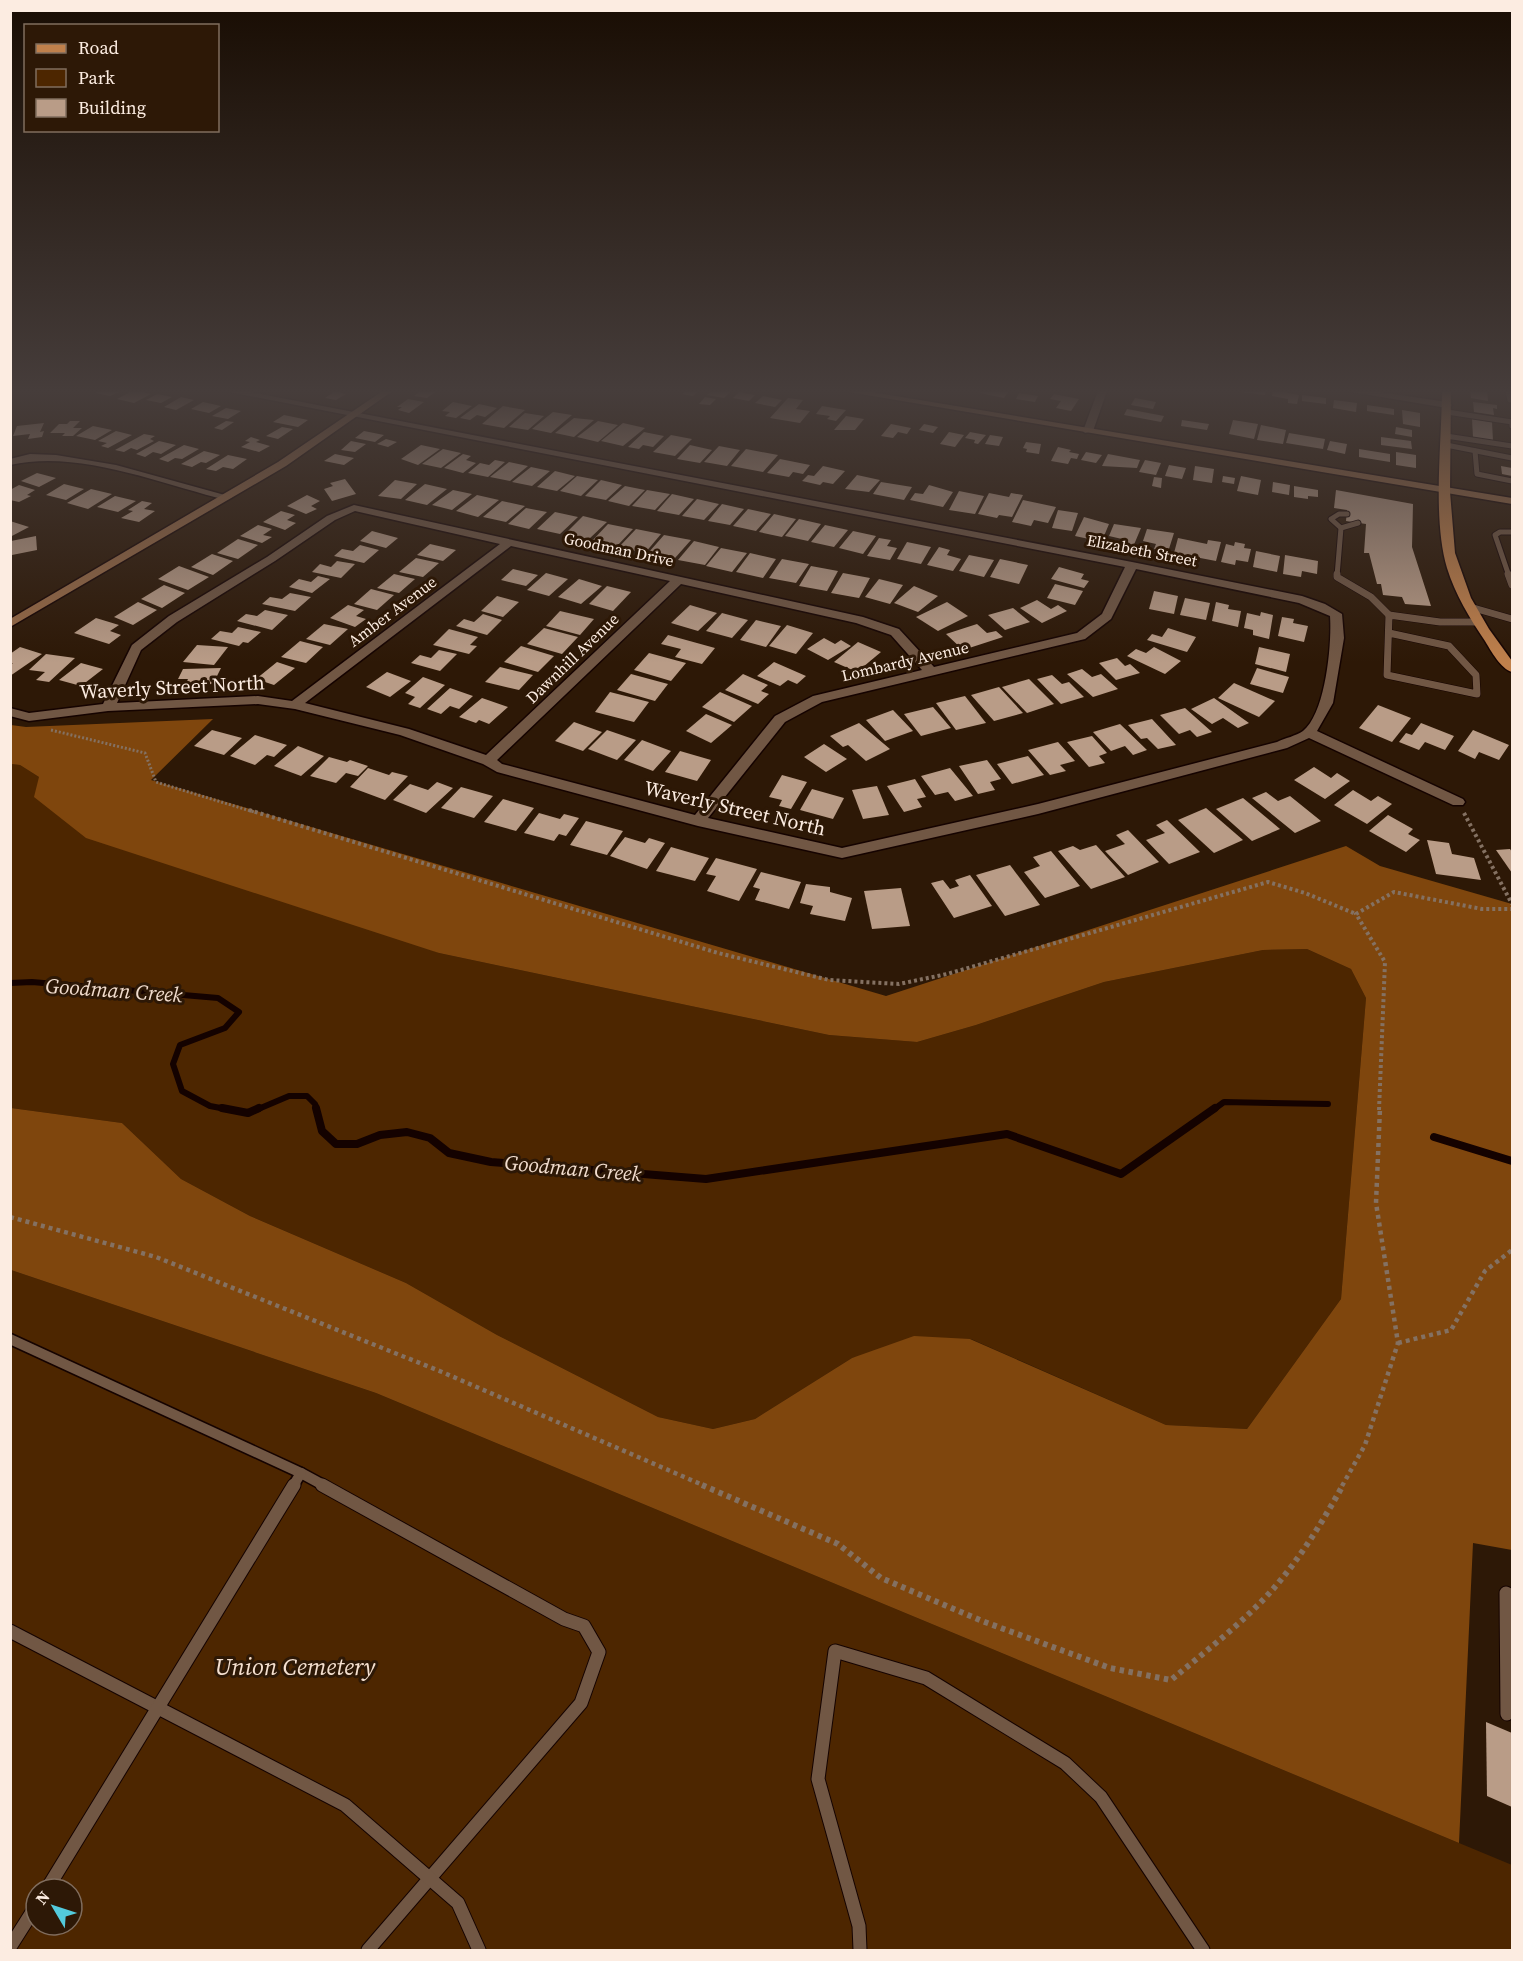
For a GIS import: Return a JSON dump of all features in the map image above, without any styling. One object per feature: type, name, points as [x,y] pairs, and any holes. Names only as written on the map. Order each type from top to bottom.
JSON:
[{"type":"main road","points":[[10,624],[256,480]]},
{"type":"main road","points":[[1382,480],[1512,501]]},
{"type":"main road","points":[[1445,480],[1449,555],[1470,608],[1497,651],[1512,668]]},
{"type":"street","points":[[158,480],[227,497]]},
{"type":"street","name":"Elizabeth Street","points":[[684,480],[1132,565],[1321,606],[1336,614],[1338,638],[1327,703],[1309,733]]},
{"type":"street","name":"Goodman Drive","points":[[108,706],[135,648],[173,619],[271,559],[331,518],[354,508],[859,620],[895,632],[931,672]]},
{"type":"street","name":"Amber Avenue","points":[[295,705],[508,543]]},
{"type":"street","name":"Lombardy Avenue","points":[[698,821],[780,719],[818,699],[1081,636],[1107,616],[1132,565]]},
{"type":"street","name":"Dawnhill Avenue","points":[[488,761],[679,579]]},
{"type":"street","name":"Waverly Street North","points":[[10,712],[28,717],[108,706],[258,700],[295,705],[405,732],[488,761],[497,767],[698,821],[842,853],[1038,809],[1282,745],[1309,733]]},
{"type":"street","points":[[1309,733],[1458,802]]},
{"type":"lane","points":[[1341,528],[1331,519],[1339,514],[1347,514]]},
{"type":"lane","points":[[1341,528],[1358,523]]},
{"type":"lane","points":[[1341,528],[1337,577],[1361,590],[1389,615],[1440,622],[1479,622]]},
{"type":"lane","points":[[1512,532],[1500,532],[1495,536],[1512,585]]},
{"type":"lane","points":[[1470,608],[1512,619]]},
{"type":"lane","points":[[1389,615],[1387,675],[1477,694],[1476,675],[1449,646],[1389,633]]},
{"type":"lane","points":[[10,1340],[301,1473],[564,1619],[584,1626],[599,1652],[581,1703],[368,1950]]},
{"type":"lane","points":[[53,1877],[301,1473]]},
{"type":"lane","points":[[1507,1714],[1506,1593],[1512,1596]]},
{"type":"lane","points":[[10,1631],[345,1805],[458,1903],[479,1950]]},
{"type":"lane","points":[[860,1950],[859,1926],[818,1779],[835,1651],[927,1678],[1065,1763],[1101,1797],[1203,1950]]},
{"type":"lane","points":[[10,1947],[24,1925]]},
{"type":"path","points":[[10,1217],[156,1257],[442,1372],[838,1544],[881,1578],[972,1617],[1110,1668],[1171,1680],[1222,1638],[1274,1588],[1318,1529],[1365,1445],[1398,1343],[1376,1203],[1385,962],[1356,914],[1305,893],[1268,882],[947,974],[899,984],[829,980],[718,953],[156,782],[145,753],[29,725],[28,717]]},
{"type":"path","points":[[1458,802],[1512,904]]},
{"type":"path","points":[[1356,914],[1394,892],[1482,909],[1512,909]]},
{"type":"path","points":[[1398,1343],[1450,1329],[1485,1271],[1512,1250]]},
{"type":"green space","points":[[11,764],[20,765],[39,777],[439,953],[829,1035],[917,1042],[976,1025],[1104,982],[1263,950],[1307,949],[1351,969],[1366,998],[1341,1299],[1247,1429],[1166,1425],[971,1339],[852,1358],[755,1419],[713,1429],[658,1417],[497,1335],[406,1283],[250,1216],[181,1179],[122,1123],[11,1108]]},
{"type":"green space","name":"Union Cemetery","points":[[11,1270],[376,1393],[1512,1865],[1512,1950],[11,1950]]},
{"type":"shaded area","points":[[213,719],[151,780],[886,996],[1346,846],[1380,866],[1512,904],[1512,1550],[1473,1543],[1459,1843],[376,1393],[11,1270],[11,1108],[122,1123],[181,1179],[250,1216],[406,1283],[497,1335],[658,1417],[713,1429],[755,1419],[852,1358],[914,1336],[970,1339],[1166,1425],[1247,1429],[1341,1299],[1366,998],[1351,969],[1307,949],[1263,950],[1104,982],[976,1025],[917,1042],[829,1035],[439,953],[86,838],[34,797],[39,777],[20,765],[11,764],[11,725],[26,727]]},
{"type":"building","points":[[24,480],[53,480],[39,487],[21,481]]},
{"type":"building","points":[[345,480],[356,494],[332,501],[324,489],[333,486],[330,483]]},
{"type":"building","points":[[395,480],[417,484],[401,499],[378,496]]},
{"type":"building","points":[[515,480],[540,480],[532,486],[512,482]]},
{"type":"building","points":[[545,480],[571,480],[557,491],[537,487]]},
{"type":"building","points":[[573,480],[598,480],[581,496],[560,491]]},
{"type":"building","points":[[601,480],[622,485],[606,500],[585,496]]},
{"type":"building","points":[[837,480],[833,484],[823,482],[820,485],[802,481]]},
{"type":"building","points":[[853,480],[880,480],[869,492],[845,489]]},
{"type":"building","points":[[1153,480],[1162,480],[1161,488],[1152,486]]},
{"type":"building","points":[[1193,480],[1212,480],[1212,483]]},
{"type":"building","points":[[1222,480],[1235,480],[1234,484],[1222,482]]},
{"type":"building","points":[[1240,480],[1261,480],[1258,495],[1237,491]]},
{"type":"building","points":[[881,482],[912,487],[904,500],[873,494]]},
{"type":"building","points":[[1273,482],[1290,485],[1289,495],[1272,492]]},
{"type":"building","points":[[64,484],[84,489],[66,500],[46,495]]},
{"type":"building","points":[[425,484],[447,489],[427,505],[405,500]]},
{"type":"building","points":[[19,485],[35,490],[27,495],[31,496],[19,502],[10,500],[10,490]]},
{"type":"building","points":[[929,485],[953,492],[943,507],[910,500],[915,493],[923,494]]},
{"type":"building","points":[[625,486],[645,490],[629,506],[608,501]]},
{"type":"building","points":[[1294,486],[1318,490],[1318,497],[1308,496],[1308,499],[1294,497]]},
{"type":"building","points":[[91,489],[112,494],[88,509],[67,503]]},
{"type":"building","points":[[453,490],[472,494],[452,510],[432,505]]},
{"type":"building","points":[[647,490],[670,494],[655,510],[632,506]]},
{"type":"building","points":[[1336,490],[1413,504],[1412,547],[1431,606],[1405,604],[1402,597],[1383,595],[1381,584],[1377,584],[1369,553],[1364,553],[1366,524],[1346,521],[1347,510],[1334,508]]},
{"type":"building","points":[[959,491],[984,496],[975,514],[949,510]]},
{"type":"building","points":[[989,493],[1009,497],[1011,493],[1023,495],[1012,517],[999,515],[997,518],[978,514]]},
{"type":"building","points":[[672,494],[694,499],[679,515],[657,511]]},
{"type":"building","points":[[307,495],[320,501],[311,506],[317,509],[306,514],[287,506]]},
{"type":"building","points":[[477,495],[499,500],[478,517],[456,511]]},
{"type":"building","points":[[115,496],[136,501],[118,512],[97,507]]},
{"type":"building","points":[[697,499],[719,504],[704,520],[682,516]]},
{"type":"building","points":[[1023,500],[1056,507],[1048,523],[1034,520],[1031,526],[1012,522]]},
{"type":"building","points":[[142,501],[152,503],[144,509],[155,511],[139,522],[121,518],[133,511],[128,510]]},
{"type":"building","points":[[502,501],[525,506],[506,522],[483,517]]},
{"type":"building","points":[[722,504],[744,509],[730,525],[708,521]]},
{"type":"building","points":[[526,508],[547,512],[529,529],[508,524]]},
{"type":"building","points":[[748,509],[771,514],[756,531],[733,526]]},
{"type":"building","points":[[1058,510],[1078,513],[1072,531],[1052,528]]},
{"type":"building","points":[[281,511],[295,515],[287,520],[296,523],[285,530],[263,522]]},
{"type":"building","points":[[555,512],[578,517],[560,534],[537,529]]},
{"type":"building","points":[[774,514],[796,519],[782,537],[759,532]]},
{"type":"building","points":[[583,516],[607,522],[589,539],[565,534]]},
{"type":"building","points":[[1084,517],[1109,524],[1104,536],[1091,533],[1089,539],[1075,536]]},
{"type":"building","points":[[799,519],[821,524],[808,541],[785,536]]},
{"type":"building","points":[[10,521],[29,527],[10,537]]},
{"type":"building","points":[[608,524],[633,529],[617,546],[592,541]]},
{"type":"building","points":[[1114,524],[1141,528],[1133,547],[1120,544],[1122,539],[1109,536]]},
{"type":"building","points":[[258,525],[272,529],[263,535],[272,537],[262,543],[240,536]]},
{"type":"building","points":[[825,525],[848,530],[834,547],[811,542]]},
{"type":"building","points":[[636,529],[661,534],[645,553],[619,547]]},
{"type":"building","points":[[1147,529],[1174,533],[1168,552],[1154,549],[1156,544],[1143,541]]},
{"type":"building","points":[[372,531],[398,538],[386,548],[360,541]]},
{"type":"building","points":[[853,531],[876,536],[863,554],[839,548]]},
{"type":"building","points":[[664,535],[691,540],[675,558],[649,552]]},
{"type":"building","points":[[36,536],[37,550],[12,555],[11,541]]},
{"type":"building","points":[[879,538],[891,540],[887,546],[897,548],[890,560],[867,556]]},
{"type":"building","points":[[1178,538],[1207,544],[1208,540],[1221,542],[1216,561],[1174,553]]},
{"type":"building","points":[[238,539],[258,545],[238,559],[217,553]]},
{"type":"building","points":[[694,541],[719,547],[705,565],[678,560]]},
{"type":"building","points":[[907,542],[931,547],[921,564],[897,559]]},
{"type":"building","points":[[1235,542],[1245,544],[1244,548],[1251,549],[1248,562],[1236,560],[1235,565],[1221,562],[1226,544],[1234,546]]},
{"type":"building","points":[[430,544],[456,550],[443,561],[417,555]]},
{"type":"building","points":[[360,545],[379,550],[364,563],[334,556],[342,549],[353,551]]},
{"type":"building","points":[[939,547],[950,550],[947,555],[961,559],[953,571],[927,565]]},
{"type":"building","points":[[721,548],[747,553],[732,572],[706,566]]},
{"type":"building","points":[[1256,551],[1280,556],[1277,572],[1253,567]]},
{"type":"building","points":[[750,553],[776,559],[763,578],[736,572]]},
{"type":"building","points":[[212,554],[233,561],[213,575],[191,567]]},
{"type":"building","points":[[969,555],[994,560],[984,577],[959,571]]},
{"type":"building","points":[[1285,555],[1318,561],[1317,574],[1302,571],[1301,577],[1283,574]]},
{"type":"building","points":[[416,558],[439,563],[423,577],[399,572]]},
{"type":"building","points":[[782,559],[809,564],[796,583],[769,578]]},
{"type":"building","points":[[1000,559],[1028,565],[1019,584],[990,577]]},
{"type":"building","points":[[337,561],[355,564],[341,578],[312,572],[320,564],[331,567]]},
{"type":"building","points":[[179,566],[209,577],[188,590],[158,579]]},
{"type":"building","points":[[811,566],[838,571],[827,591],[799,586]]},
{"type":"building","points":[[1059,567],[1084,574],[1081,579],[1089,581],[1084,588],[1051,579]]},
{"type":"building","points":[[513,569],[538,575],[526,586],[501,580]]},
{"type":"building","points":[[546,573],[568,579],[549,596],[527,590]]},
{"type":"building","points":[[843,573],[870,578],[859,598],[831,593]]},
{"type":"building","points":[[394,574],[415,579],[399,593],[377,588]]},
{"type":"building","points":[[318,576],[330,579],[312,593],[289,587],[299,579],[311,582]]},
{"type":"building","points":[[579,579],[602,586],[581,604],[558,597]]},
{"type":"building","points":[[879,579],[903,585],[890,604],[865,597]]},
{"type":"building","points":[[1055,584],[1083,591],[1075,605],[1047,598]]},
{"type":"building","points":[[164,585],[185,593],[162,608],[141,599]]},
{"type":"building","points":[[607,586],[631,592],[613,611],[589,604]]},
{"type":"building","points":[[914,586],[938,596],[918,612],[894,603]]},
{"type":"building","points":[[371,589],[394,595],[377,610],[354,604]]},
{"type":"building","points":[[1154,591],[1178,596],[1174,614],[1149,609]]},
{"type":"building","points":[[290,593],[311,597],[295,611],[262,604],[270,597],[282,599]]},
{"type":"building","points":[[497,596],[519,602],[503,617],[481,611]]},
{"type":"building","points":[[1185,598],[1210,603],[1206,620],[1180,615]]},
{"type":"building","points":[[1037,600],[1051,609],[1058,605],[1067,611],[1042,623],[1020,608]]},
{"type":"building","points":[[138,602],[157,610],[133,625],[114,617]]},
{"type":"building","points":[[947,602],[968,616],[938,631],[916,617]]},
{"type":"building","points":[[1216,602],[1229,605],[1228,609],[1241,611],[1238,627],[1212,621]]},
{"type":"building","points":[[348,605],[364,610],[356,616],[366,619],[355,627],[330,618]]},
{"type":"building","points":[[690,605],[717,613],[698,631],[671,623]]},
{"type":"building","points":[[1013,608],[1030,622],[1005,630],[988,615]]},
{"type":"building","points":[[265,610],[288,615],[272,630],[237,621],[246,614],[257,616]]},
{"type":"building","points":[[560,611],[594,619],[580,635],[546,626]]},
{"type":"building","points":[[1261,612],[1273,615],[1269,639],[1253,635],[1253,630],[1244,628],[1247,613],[1260,616]]},
{"type":"building","points":[[722,613],[748,620],[732,638],[706,631]]},
{"type":"building","points":[[483,614],[502,620],[487,635],[456,626],[464,619],[474,622]]},
{"type":"building","points":[[1282,617],[1294,619],[1293,623],[1308,626],[1304,642],[1278,636]]},
{"type":"building","points":[[96,618],[119,625],[110,631],[121,635],[109,644],[74,633]]},
{"type":"building","points":[[756,620],[781,626],[766,647],[740,640]]},
{"type":"building","points":[[324,624],[348,629],[330,645],[306,639]]},
{"type":"building","points":[[977,624],[987,633],[996,631],[1003,637],[963,650],[946,634]]},
{"type":"building","points":[[787,625],[813,633],[796,654],[769,646]]},
{"type":"building","points":[[238,627],[261,632],[248,643],[243,642],[239,646],[211,639],[220,631],[232,633]]},
{"type":"building","points":[[544,628],[578,637],[562,654],[527,644]]},
{"type":"building","points":[[1168,628],[1196,637],[1187,652],[1147,640],[1152,634],[1162,637]]},
{"type":"building","points":[[449,629],[478,637],[470,645],[477,646],[469,654],[433,645]]},
{"type":"building","points":[[668,635],[715,648],[702,664],[675,657],[681,649],[661,644]]},
{"type":"building","points":[[824,638],[835,644],[841,640],[851,646],[828,660],[807,649]]},
{"type":"building","points":[[300,641],[323,647],[306,663],[281,657]]},
{"type":"building","points":[[858,642],[881,652],[857,672],[834,662]]},
{"type":"building","points":[[197,645],[228,647],[214,665],[183,662]]},
{"type":"building","points":[[521,646],[554,656],[538,672],[504,662]]},
{"type":"building","points":[[20,647],[42,654],[10,676],[10,665],[13,663],[10,663],[10,654]]},
{"type":"building","points":[[1154,647],[1181,661],[1165,674],[1127,656],[1136,649],[1146,653]]},
{"type":"building","points":[[1259,647],[1290,654],[1286,672],[1255,664]]},
{"type":"building","points":[[439,650],[457,654],[440,671],[411,663],[420,655],[431,658]]},
{"type":"building","points":[[649,653],[686,663],[671,681],[634,670]]},
{"type":"building","points":[[46,654],[75,658],[49,682],[36,680],[45,672],[29,670]]},
{"type":"building","points":[[1117,658],[1125,666],[1130,664],[1140,673],[1116,680],[1099,663]]},
{"type":"building","points":[[277,662],[295,668],[274,685],[256,679]]},
{"type":"building","points":[[774,662],[806,676],[797,684],[788,680],[780,686],[757,676]]},
{"type":"building","points":[[81,663],[103,669],[81,686],[59,680]]},
{"type":"building","points":[[500,667],[533,675],[519,690],[485,682]]},
{"type":"building","points":[[221,668],[213,684],[185,685],[188,679],[178,679],[183,669]]},
{"type":"building","points":[[1257,668],[1289,677],[1283,693],[1250,684]]},
{"type":"building","points":[[1082,669],[1092,677],[1101,674],[1118,689],[1093,697],[1067,674]]},
{"type":"building","points":[[387,672],[411,681],[390,697],[366,687]]},
{"type":"building","points":[[631,674],[668,684],[655,701],[617,690]]},
{"type":"building","points":[[743,674],[768,685],[761,691],[769,694],[758,704],[725,690]]},
{"type":"building","points":[[1052,675],[1062,684],[1069,682],[1084,697],[1061,704],[1037,679]]},
{"type":"building","points":[[423,677],[445,685],[420,708],[408,704],[415,697],[405,693]]},
{"type":"building","points":[[1029,679],[1054,704],[1027,713],[1002,687]]},
{"type":"building","points":[[1234,683],[1275,701],[1259,717],[1218,698]]},
{"type":"building","points":[[999,687],[1023,713],[994,721],[971,695]]},
{"type":"building","points":[[450,688],[473,696],[459,709],[450,706],[441,714],[427,709]]},
{"type":"building","points":[[610,692],[649,702],[634,722],[595,712]]},
{"type":"building","points":[[720,692],[752,706],[734,722],[702,707]]},
{"type":"building","points":[[965,696],[986,723],[956,730],[936,703]]},
{"type":"building","points":[[482,698],[508,707],[489,724],[479,720],[476,723],[459,717]]},
{"type":"building","points":[[1214,698],[1249,723],[1238,728],[1223,718],[1212,724],[1191,709]]},
{"type":"building","points":[[1378,705],[1411,718],[1392,742],[1359,728]]},
{"type":"building","points":[[933,707],[951,728],[921,736],[904,714]]},
{"type":"building","points":[[1185,708],[1212,732],[1197,737],[1190,730],[1179,734],[1160,715]]},
{"type":"building","points":[[893,710],[913,731],[885,741],[866,720]]},
{"type":"building","points":[[706,714],[732,725],[711,743],[686,731]]},
{"type":"building","points":[[1152,719],[1176,745],[1158,749],[1147,738],[1141,739],[1128,725]]},
{"type":"building","points":[[574,722],[602,732],[583,751],[555,741]]},
{"type":"building","points":[[859,723],[890,749],[866,761],[848,745],[843,747],[830,736]]},
{"type":"building","points":[[1421,723],[1454,736],[1445,750],[1425,742],[1419,750],[1399,742],[1406,733],[1412,735]]},
{"type":"building","points":[[1120,724],[1147,750],[1133,755],[1125,746],[1111,751],[1093,732]]},
{"type":"building","points":[[212,730],[242,738],[224,755],[194,746]]},
{"type":"building","points":[[607,730],[636,740],[617,760],[588,749]]},
{"type":"building","points":[[1473,730],[1509,745],[1499,760],[1479,752],[1475,759],[1458,751]]},
{"type":"building","points":[[255,735],[287,745],[274,757],[267,755],[255,765],[230,756]]},
{"type":"building","points":[[1092,736],[1107,753],[1099,756],[1105,763],[1089,767],[1067,742]]},
{"type":"building","points":[[642,740],[671,751],[653,771],[624,760]]},
{"type":"building","points":[[1058,742],[1075,761],[1060,765],[1066,771],[1050,775],[1028,750]]},
{"type":"building","points":[[824,744],[847,759],[826,772],[804,757]]},
{"type":"building","points":[[298,746],[324,756],[301,776],[274,766]]},
{"type":"building","points":[[680,751],[711,760],[697,781],[665,772]]},
{"type":"building","points":[[1028,756],[1044,775],[1012,784],[997,764]]},
{"type":"building","points":[[329,757],[368,766],[358,776],[346,773],[336,783],[310,776]]},
{"type":"building","points":[[987,760],[1001,779],[990,782],[995,790],[978,794],[959,766]]},
{"type":"building","points":[[1314,767],[1331,778],[1337,773],[1350,781],[1325,799],[1294,780]]},
{"type":"building","points":[[368,768],[389,775],[392,772],[408,776],[385,800],[350,787]]},
{"type":"building","points":[[950,768],[973,796],[955,801],[948,792],[935,795],[921,776]]},
{"type":"building","points":[[782,775],[807,782],[791,809],[779,806],[782,800],[769,797]]},
{"type":"building","points":[[915,779],[926,797],[917,799],[922,807],[904,812],[887,786]]},
{"type":"building","points":[[437,782],[453,788],[426,813],[393,800],[410,784],[428,790]]},
{"type":"building","points":[[877,786],[889,815],[863,819],[852,790]]},
{"type":"building","points":[[461,787],[493,796],[474,818],[441,808]]},
{"type":"building","points":[[812,789],[844,798],[833,819],[800,810]]},
{"type":"building","points":[[1353,790],[1371,801],[1378,796],[1392,804],[1367,824],[1334,805]]},
{"type":"building","points":[[1266,792],[1278,801],[1290,796],[1321,821],[1295,833],[1252,798]]},
{"type":"building","points":[[1243,798],[1280,829],[1252,841],[1216,809]]},
{"type":"building","points":[[503,799],[534,808],[516,831],[484,822]]},
{"type":"building","points":[[1206,808],[1243,840],[1214,853],[1178,820]]},
{"type":"building","points":[[539,813],[560,819],[564,814],[579,818],[566,836],[559,834],[554,841],[524,833]]},
{"type":"building","points":[[1388,815],[1413,829],[1408,834],[1420,840],[1406,852],[1369,831]]},
{"type":"building","points":[[1167,820],[1200,852],[1169,864],[1146,840],[1165,833],[1156,825]]},
{"type":"building","points":[[586,821],[623,831],[607,855],[570,845]]},
{"type":"building","points":[[1128,830],[1159,862],[1128,875],[1105,851],[1125,844],[1116,835]]},
{"type":"building","points":[[625,837],[645,843],[649,838],[665,843],[647,869],[610,856]]},
{"type":"building","points":[[1427,840],[1449,843],[1452,854],[1474,858],[1481,880],[1436,874]]},
{"type":"building","points":[[1096,845],[1125,877],[1091,889],[1058,851],[1073,846],[1080,850]]},
{"type":"building","points":[[671,847],[709,858],[695,881],[656,871]]},
{"type":"building","points":[[1510,849],[1512,852],[1512,873],[1496,850]]},
{"type":"building","points":[[1051,851],[1080,886],[1045,898],[1024,872],[1040,866],[1033,857]]},
{"type":"building","points":[[716,858],[757,869],[739,901],[707,891],[716,876],[706,874]]},
{"type":"building","points":[[1010,865],[1040,905],[1005,916],[976,875]]},
{"type":"building","points":[[761,872],[801,882],[789,909],[755,900],[760,889],[753,887]]},
{"type":"building","points":[[970,875],[992,906],[954,918],[931,883],[943,880],[950,889],[959,886],[955,880]]},
{"type":"building","points":[[806,884],[830,887],[830,892],[852,898],[845,921],[810,914],[813,906],[800,903]]},
{"type":"building","points":[[901,888],[910,926],[872,929],[864,891]]},
{"type":"building","points":[[1486,1722],[1512,1733],[1512,1807],[1487,1796]]},
{"type":"waterway","name":"Goodman Creek","points":[[10,983],[32,982],[218,998],[239,1012],[225,1028],[180,1045],[173,1064],[182,1091],[210,1106],[231,1110]]},
{"type":"waterway","name":"Goodman Creek","points":[[256,1110],[289,1096],[307,1096],[315,1104],[317,1110]]},
{"type":"waterway","name":"Goodman Creek","points":[[1213,1110],[1224,1102],[1328,1104]]},
{"type":"waterway","name":"Goodman Creek","points":[[222,1108],[248,1113],[259,1108]]},
{"type":"waterway","name":"Goodman Creek","points":[[316,1108],[322,1131],[336,1144],[357,1144],[380,1135],[407,1132],[430,1138],[449,1153],[491,1162],[706,1179],[1007,1134],[1121,1174],[1215,1108]]},
{"type":"waterway","name":"Goodman Creek","points":[[1434,1137],[1512,1161]]}]
